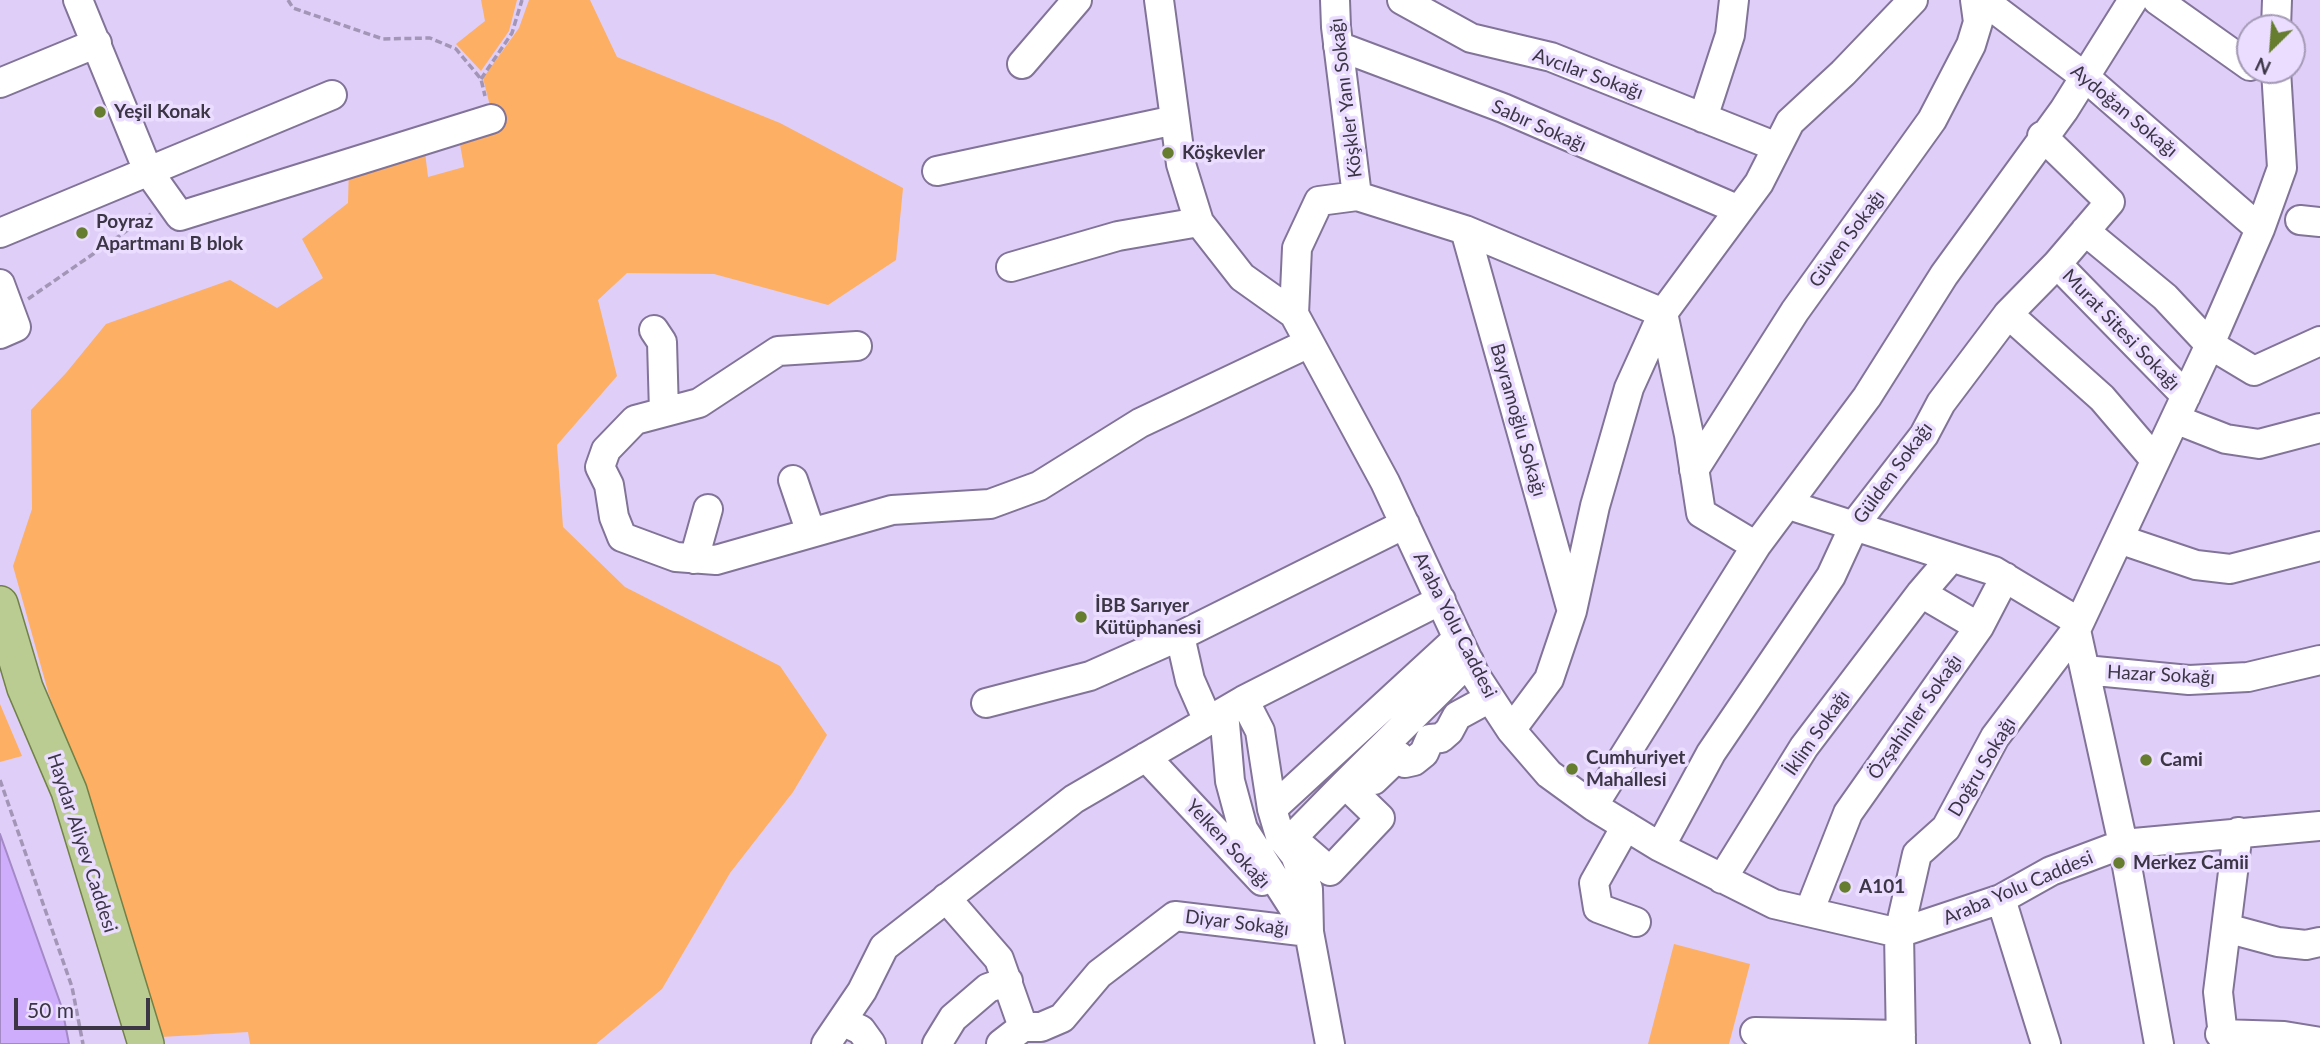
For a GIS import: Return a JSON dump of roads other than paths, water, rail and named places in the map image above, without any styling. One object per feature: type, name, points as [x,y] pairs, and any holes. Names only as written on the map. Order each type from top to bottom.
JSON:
[{"type":"main road","name":"Haydar Aliyev Caddesi","points":[[0,604],[25,688],[69,791],[146,1044]]},
{"type":"street","points":[[78,0],[148,172],[180,216],[491,119]]},
{"type":"street","points":[[1022,64],[1077,0]]},
{"type":"street","name":"Araba Yolu Caddesi","points":[[1160,0],[1181,164],[1199,222],[1242,277],[1294,314],[1405,524],[1490,698],[1511,730],[1549,774],[1593,806],[1660,848],[1774,904],[1899,933],[2001,899],[2051,872],[2123,844],[2320,826]]},
{"type":"street","name":"Köşkler Yanı Sokağı","points":[[1335,0],[1338,46],[1357,196]]},
{"type":"street","name":"Avcılar Sokağı","points":[[1402,0],[1471,38],[1551,57],[1777,147]]},
{"type":"street","points":[[1703,118],[1730,35],[1734,0]]},
{"type":"street","points":[[1511,730],[1549,679],[1572,611],[1595,506],[1629,388],[1663,313],[1759,183],[1790,122],[1843,73],[1913,0]]},
{"type":"street","name":"Güven Sokağı","points":[[1694,470],[1795,311],[1932,120],[1971,45],[1978,23],[1975,0]]},
{"type":"street","name":"Aydoğan Sokağı","points":[[1983,0],[2084,77],[2260,229]]},
{"type":"street","points":[[1593,806],[1756,546],[1867,397],[1944,275],[2084,77],[2133,0]]},
{"type":"street","points":[[2157,0],[2236,56]]},
{"type":"street","points":[[0,83],[97,43]]},
{"type":"street","name":"Sabır Sokağı","points":[[1338,46],[1503,108],[1739,210]]},
{"type":"street","name":"Doğru Sokağı","points":[[1755,1032],[1901,1039],[1899,933],[1917,854],[1946,828],[1995,737],[2077,626],[2209,344],[2260,229],[2282,168],[2271,84]]},
{"type":"street","points":[[0,233],[332,95]]},
{"type":"street","points":[[937,171],[1175,120]]},
{"type":"street","name":"Gülden Sokağı","points":[[1660,848],[1711,753],[1831,576],[1855,524],[1924,435],[1941,403],[2008,314],[2057,264],[2110,202],[2042,136]]},
{"type":"street","points":[[1294,314],[1297,248],[1320,201],[1357,196],[1465,230],[1663,313]]},
{"type":"street","points":[[1011,267],[1118,236],[1199,222]]},
{"type":"street","name":"Bayramoğlu Sokağı","points":[[1465,230],[1572,611]]},
{"type":"street","points":[[2085,232],[2165,297],[2209,344],[2254,371],[2320,341]]},
{"type":"street","name":"Murat Sitesi Sokağı","points":[[2057,264],[2180,407]]},
{"type":"street","points":[[1242,277],[1283,274],[1296,269]]},
{"type":"street","points":[[0,284],[6,322]]},
{"type":"street","points":[[1663,313],[1701,513],[1756,546]]},
{"type":"street","points":[[2008,314],[2102,398],[2155,460]]},
{"type":"street","points":[[654,330],[662,342],[664,412]]},
{"type":"street","points":[[857,346],[778,351],[699,403],[635,420],[606,450],[600,467],[609,485],[614,517],[622,537],[676,557],[716,560],[892,510],[990,504],[1039,486],[1140,423],[1309,343]]},
{"type":"street","points":[[2180,407],[2226,439],[2259,444],[2320,428]]},
{"type":"street","points":[[793,480],[811,533]]},
{"type":"street","points":[[1789,505],[1855,524],[2005,577],[2077,626],[2123,844],[2159,1044]]},
{"type":"street","points":[[694,559],[708,509]]},
{"type":"street","points":[[986,703],[1090,676],[1181,636],[1405,524]]},
{"type":"street","points":[[2119,539],[2196,565],[2230,569],[2320,546]]},
{"type":"street","points":[[1951,558],[1921,593],[1979,627]]},
{"type":"street","name":"Özşahinler Sokağı","points":[[1808,912],[1847,813],[1979,627],[2005,577]]},
{"type":"street","name":"İklim Sokağı","points":[[1722,878],[1804,747],[1921,593]]},
{"type":"street","points":[[834,1033],[862,991],[884,947],[1074,799],[1225,711],[1441,600]]},
{"type":"street","points":[[1181,636],[1190,680],[1225,711],[1260,731],[1272,809],[1280,835],[1295,855],[1308,889],[1309,932],[1329,1044]]},
{"type":"street","points":[[1464,649],[1352,790],[1399,756],[1405,763],[1414,761],[1424,753],[1424,733],[1441,738],[1457,716],[1490,698]]},
{"type":"street","points":[[1272,809],[1464,649]]},
{"type":"street","name":"Hazar Sokağı","points":[[2085,670],[2189,680],[2213,679],[2248,677],[2320,660]]},
{"type":"street","points":[[1225,711],[1230,781],[1243,829],[1309,932]]},
{"type":"street","name":"Yelken Sokağı","points":[[1146,757],[1309,932]]},
{"type":"street","points":[[1626,826],[1594,883],[1598,908],[1636,922]]},
{"type":"street","points":[[2238,832],[2218,992],[2222,1039],[2284,1036],[2320,1042]]},
{"type":"street","name":"Diyar Sokağı","points":[[946,898],[999,959],[1007,981],[1012,1036],[1062,1018],[1099,974],[1175,916],[1309,932]]},
{"type":"street","points":[[2001,899],[2041,1042]]},
{"type":"street","points":[[2226,928],[2278,942],[2306,945],[2320,942]]},
{"type":"street","points":[[937,1044],[953,1018],[988,988],[1007,981]]},
{"type":"street","points":[[834,1033],[861,1030],[872,1044]]},
{"type":"place","name":"Yeşil Konak","points":[[100,112]]},
{"type":"place","name":"Köşkevler","points":[[1168,153]]},
{"type":"place","name":"Poyraz Apartmanı B blok","points":[[82,233]]},
{"type":"place","name":"İBB Sarıyer Kütüphanesi","points":[[1081,617]]},
{"type":"place","name":"Cami","points":[[2146,760]]},
{"type":"place","name":"Cumhuriyet Mahallesi","points":[[1572,769]]},
{"type":"place","name":"Merkez Camii","points":[[2119,863]]},
{"type":"place","name":"A101","points":[[1845,887]]}]
